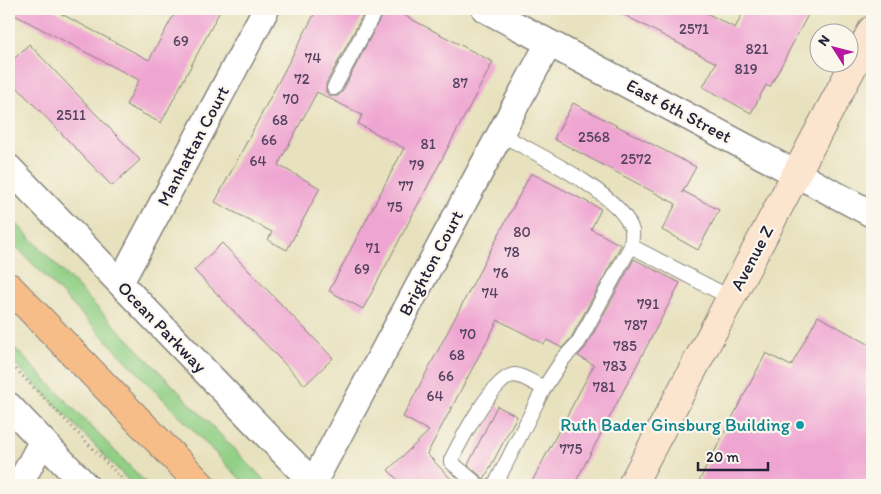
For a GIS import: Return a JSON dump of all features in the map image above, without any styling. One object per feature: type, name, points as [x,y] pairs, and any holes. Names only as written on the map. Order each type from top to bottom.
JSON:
[{"type":"main road","points":[[9,287],[201,485]]},
{"type":"street","name":"Manhattan Court","points":[[120,283],[266,9]]},
{"type":"street","name":"East 6th Street","points":[[485,9],[872,214]]},
{"type":"street","name":"Avenue Z","points":[[632,485],[872,30]]},
{"type":"street","name":"Brighton Court","points":[[314,484],[549,42]]},
{"type":"street","name":"Ocean Parkway","points":[[9,168],[314,484]]},
{"type":"street","points":[[9,406],[85,485]]},
{"type":"street","points":[[20,485],[42,442]]},
{"type":"lane","points":[[334,88],[376,9]]},
{"type":"lane","points":[[493,485],[497,482],[544,388],[563,359],[578,343],[631,246],[632,231],[624,216],[611,202],[582,180],[500,134]]},
{"type":"lane","points":[[631,246],[731,298]]},
{"type":"lane","points":[[478,485],[451,460],[463,436],[485,402],[506,377],[514,375],[544,388]]},
{"type":"path","points":[[9,362],[128,485]]},
{"type":"green space","points":[[9,216],[269,485],[246,485],[9,239]]},
{"type":"green space","points":[[9,342],[148,485],[133,485],[9,357]]},
{"type":"building","points":[[9,9],[52,9],[149,60],[177,9],[221,9],[161,123],[126,105],[139,80],[9,12]]},
{"type":"building","points":[[317,9],[366,9],[326,84],[326,92],[330,96],[338,96],[342,92],[385,9],[392,9],[493,62],[363,309],[329,291],[404,148],[358,124],[362,115],[317,92],[278,165],[320,188],[287,250],[268,240],[272,232],[215,202]]},
{"type":"building","points":[[613,9],[699,9],[735,28],[745,9],[811,9],[770,87],[766,85],[751,113],[703,87],[716,63]]},
{"type":"building","points":[[29,44],[140,160],[112,186],[9,79],[9,64]]},
{"type":"building","points":[[573,103],[696,167],[683,191],[719,210],[698,250],[662,230],[676,204],[554,139]]},
{"type":"building","points":[[531,173],[601,209],[591,229],[621,245],[571,338],[562,348],[547,340],[544,344],[498,320],[427,454],[457,485],[403,485],[388,470],[429,431],[403,417]]},
{"type":"building","points":[[222,243],[333,358],[305,385],[194,270]]},
{"type":"building","points":[[634,259],[680,283],[574,485],[530,485],[594,365],[578,356],[586,347]]},
{"type":"building","name":"Ruth Bader Ginsburg Building","points":[[818,316],[872,346],[872,485],[697,485],[766,353],[791,366]]},
{"type":"building","points":[[497,406],[517,416],[484,479],[468,465]]},
{"type":"building","points":[[459,481],[465,485],[457,485]]},
{"type":"place","name":"Ruth Bader Ginsburg Building","points":[[800,425]]}]
